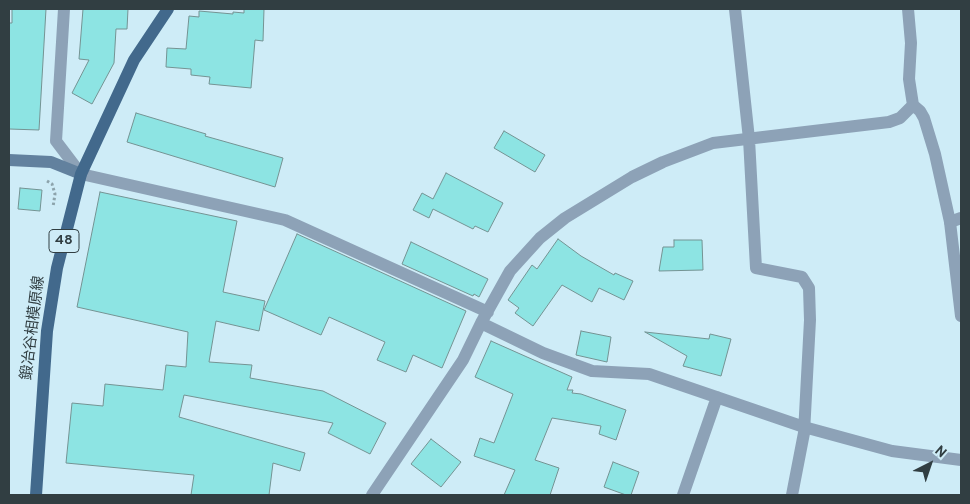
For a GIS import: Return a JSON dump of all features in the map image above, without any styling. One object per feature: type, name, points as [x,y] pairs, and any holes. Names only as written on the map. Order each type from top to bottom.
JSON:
[{"type":"main road","name":"鍛冶谷相模原線","points":[[36,495],[47,331],[57,268],[81,174],[134,60],[168,9]]},
{"type":"street","points":[[64,9],[56,141],[81,174]]},
{"type":"street","points":[[735,9],[749,139],[756,268],[802,277],[809,288],[810,320],[804,427],[792,495]]},
{"type":"street","points":[[908,9],[911,42],[910,79],[913,105],[924,118],[955,220],[961,316]]},
{"type":"street","points":[[372,495],[458,367],[510,271],[540,238],[565,218],[632,177],[663,162],[713,143],[889,122],[900,118],[913,105]]},
{"type":"street","points":[[9,160],[51,162],[81,174],[285,220],[485,317],[543,354],[592,371],[649,374],[804,427],[892,451],[961,460]]},
{"type":"street","points":[[683,495],[717,397]]},
{"type":"building","points":[[12,9],[46,9],[39,130],[9,129],[9,23],[12,23]]},
{"type":"building","points":[[83,9],[128,9],[127,29],[116,29],[114,63],[92,104],[72,93],[89,60],[79,59]]},
{"type":"building","points":[[244,9],[264,9],[263,41],[255,40],[251,88],[209,84],[210,77],[191,75],[191,69],[166,67],[167,48],[186,49],[189,16],[199,17],[199,11],[244,13]]},
{"type":"building","points":[[136,113],[206,134],[205,136],[283,158],[275,187],[127,142]]},
{"type":"building","points":[[504,131],[545,155],[535,172],[494,148]]},
{"type":"building","points":[[446,173],[503,203],[488,232],[475,226],[473,229],[433,209],[429,218],[413,210],[422,193],[433,199]]},
{"type":"building","points":[[20,188],[42,190],[40,211],[18,209]]},
{"type":"building","points":[[100,192],[237,221],[223,292],[265,301],[259,331],[216,321],[209,362],[252,365],[250,378],[323,391],[386,423],[370,454],[328,433],[333,423],[184,395],[179,417],[305,453],[300,471],[273,463],[269,495],[191,495],[194,475],[66,463],[72,403],[103,406],[105,384],[163,390],[166,365],[186,367],[188,332],[77,307]]},
{"type":"building","points":[[297,234],[466,311],[442,368],[413,355],[406,372],[377,360],[385,342],[329,317],[321,335],[264,310]]},
{"type":"building","points":[[558,239],[581,256],[614,275],[615,273],[633,281],[624,300],[599,288],[592,302],[562,285],[533,326],[515,313],[519,308],[508,300],[532,265],[537,269]]},
{"type":"building","points":[[674,240],[702,240],[703,270],[659,271],[663,247],[674,247]]},
{"type":"building","points":[[411,242],[488,279],[479,297],[402,264]]},
{"type":"building","points":[[581,331],[611,337],[607,362],[576,355]]},
{"type":"building","points":[[645,332],[709,339],[710,334],[731,339],[721,376],[683,366],[687,356]]},
{"type":"building","points":[[491,341],[572,377],[567,390],[573,390],[572,393],[581,394],[626,410],[616,440],[599,434],[601,426],[552,418],[535,460],[559,468],[550,495],[504,495],[515,470],[474,456],[480,438],[494,443],[513,394],[475,377]]},
{"type":"building","points":[[431,439],[461,462],[441,487],[411,464]]},
{"type":"building","points":[[613,462],[639,472],[631,495],[604,487]]}]
